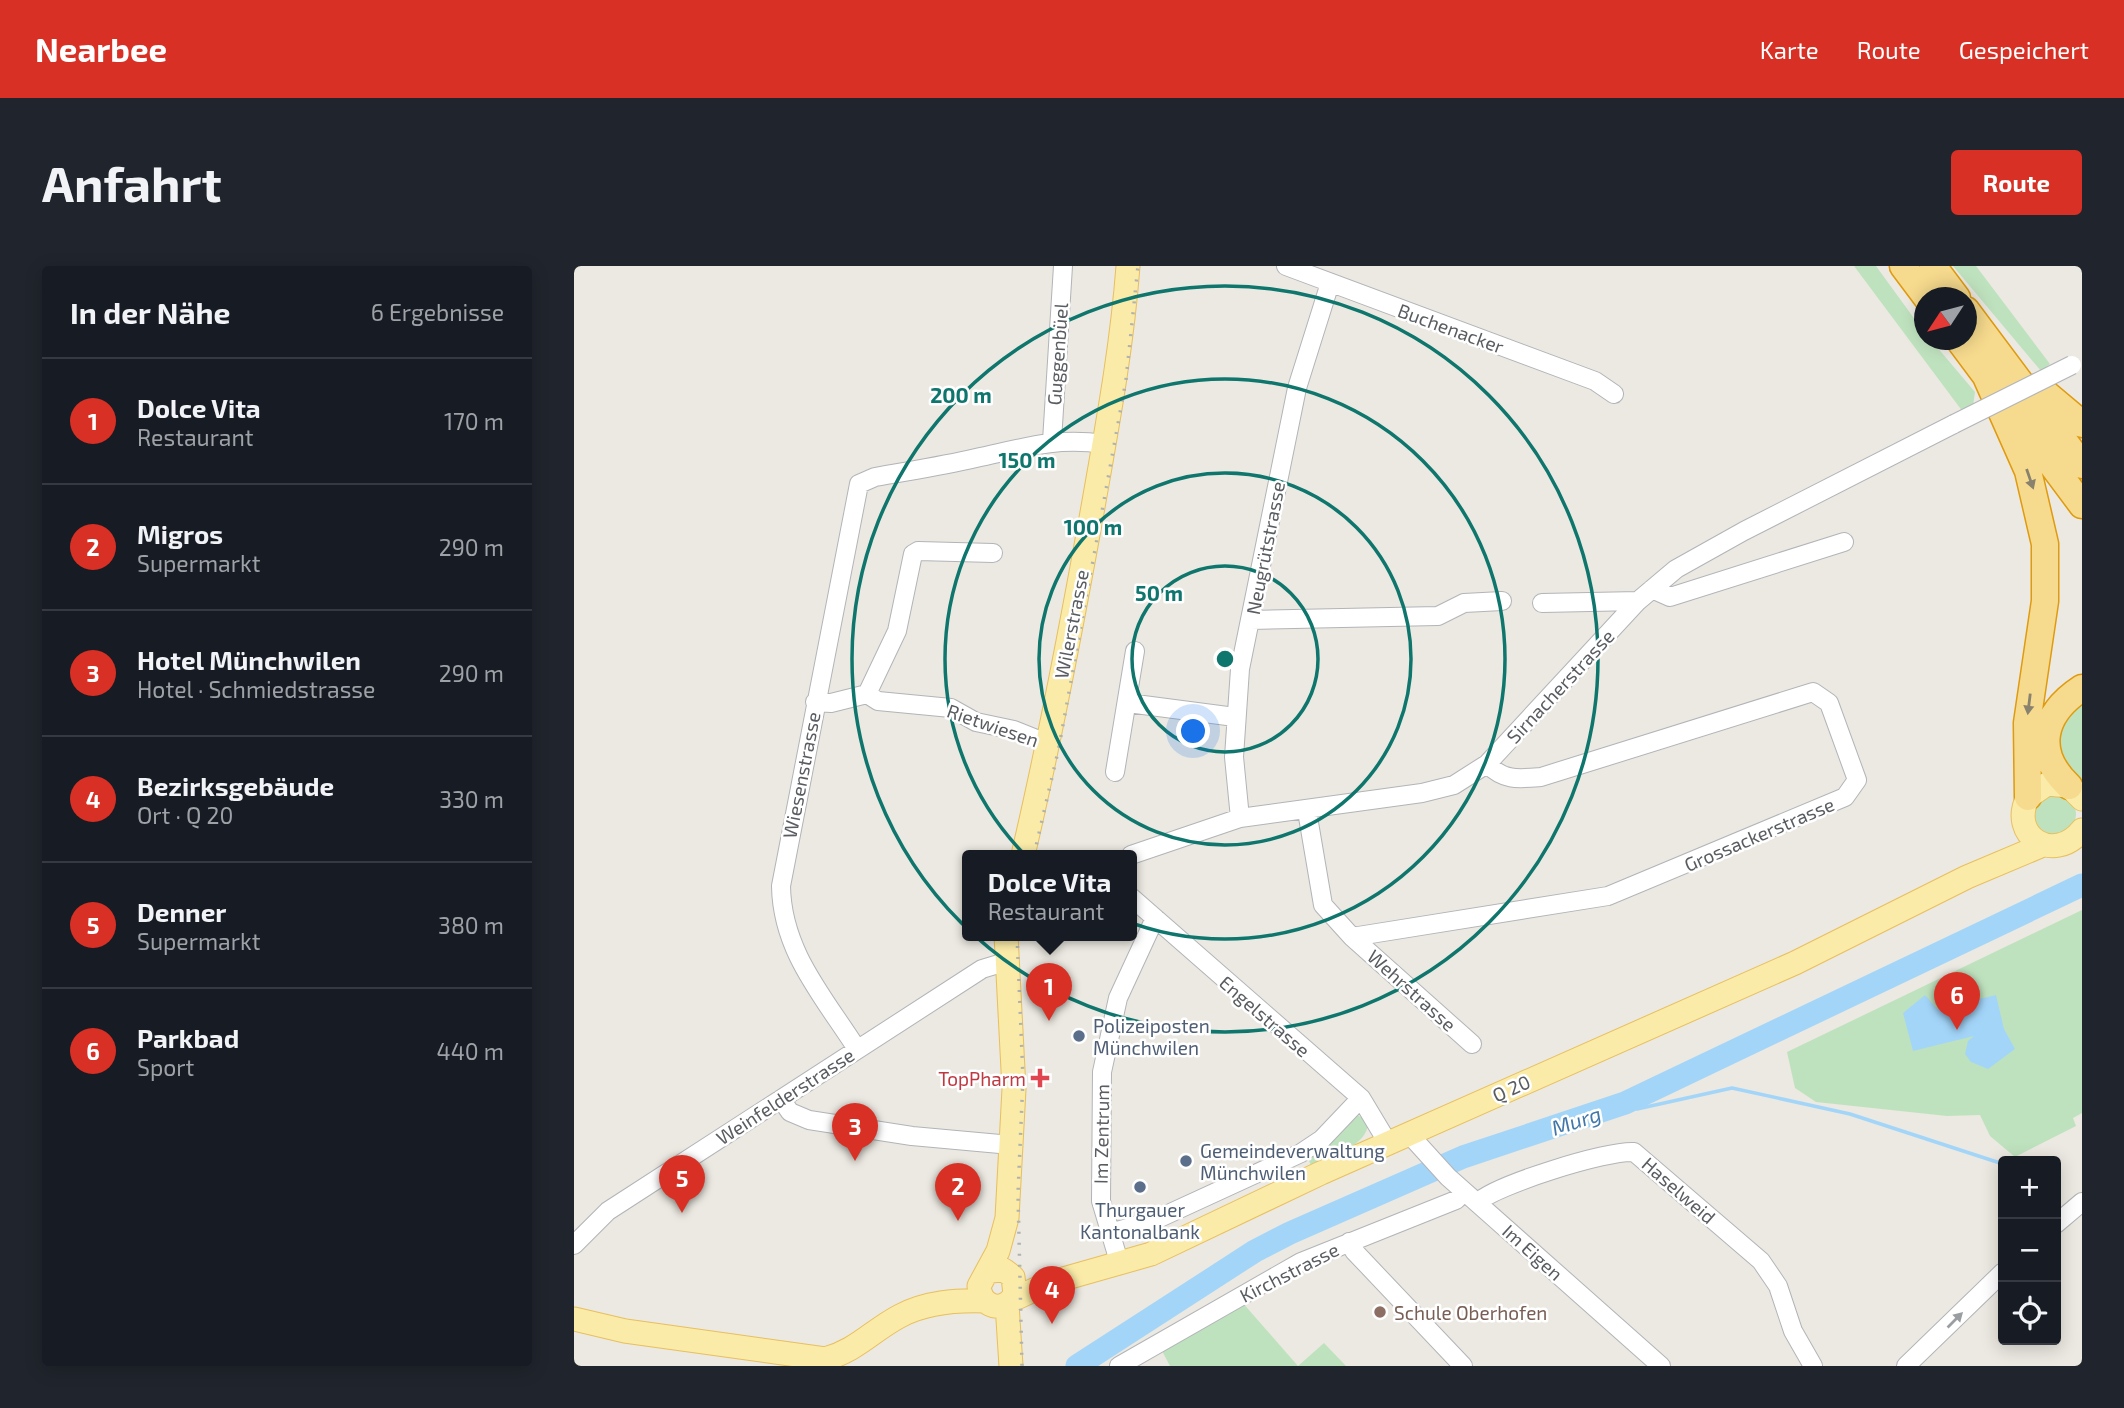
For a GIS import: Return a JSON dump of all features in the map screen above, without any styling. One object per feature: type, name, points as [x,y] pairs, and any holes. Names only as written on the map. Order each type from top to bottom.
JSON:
[{"type":"highway","points":[[1903,266],[1919,287]]},
{"type":"highway","points":[[1933,266],[1949,287]]},
{"type":"highway","points":[[1977,332],[1992,363],[2082,505]]},
{"type":"highway","points":[[1973,350],[2082,424]]},
{"type":"highway","points":[[1992,363],[2082,465]]},
{"type":"highway","points":[[1992,363],[2028,471],[2045,544],[2045,601],[2028,710],[2025,807]]},
{"type":"highway","points":[[2077,793],[2050,764],[2046,738],[2058,710],[2082,688]]},
{"type":"main road","name":"Wilerstrasse","points":[[1024,850],[1049,744],[1104,444],[1119,354],[1128,266]]},
{"type":"main road","points":[[2043,845],[2029,835],[2025,807],[2047,784],[2077,793]]},
{"type":"main road","name":"Q 20","points":[[1967,877],[2006,845],[2025,807]]},
{"type":"main road","name":"Q 20","points":[[644,1333],[825,1359],[858,1346],[900,1316],[998,1289],[1049,1283],[1120,1265],[1201,1232],[1398,1138],[1796,963],[1967,877],[2043,845],[2064,845],[2082,830]]},
{"type":"main road","points":[[1006,941],[1014,1075],[1005,1230],[998,1289],[1010,1359]]},
{"type":"main road","points":[[574,1306],[627,1324],[644,1333]]},
{"type":"main road","points":[[574,1319],[644,1333]]},
{"type":"street","name":"Guggenbüel","points":[[1052,441],[1063,266]]},
{"type":"street","name":"Buchenacker","points":[[1286,266],[1595,381],[1614,394]]},
{"type":"street","name":"Neugrütstrasse","points":[[1240,818],[1234,757],[1240,668],[1297,388],[1330,283]]},
{"type":"street","name":"Sirnacherstrasse","points":[[1137,853],[1240,818],[1307,811],[1439,790],[1471,776],[1487,764],[1645,595],[1701,554],[2077,362]]},
{"type":"street","points":[[1052,441],[1104,444]]},
{"type":"street","name":"Wiesenstrasse","points":[[858,1049],[796,956],[781,911],[787,849],[859,484],[874,477],[1052,441]]},
{"type":"street","points":[[1542,603],[1645,595],[1670,597],[1844,542]]},
{"type":"street","points":[[867,694],[873,687],[881,661],[892,648],[913,554],[918,551],[993,553]]},
{"type":"street","points":[[1251,620],[1438,616],[1464,603],[1502,601]]},
{"type":"street","points":[[1115,772],[1135,651]]},
{"type":"street","name":"Grossackerstrasse","points":[[1352,937],[1585,902],[1625,891],[1845,797],[1857,780],[1829,703],[1813,692],[1541,777],[1512,779],[1496,773],[1487,764]]},
{"type":"street","name":"Rietwiesen","points":[[815,702],[831,703],[867,694],[878,701],[951,708],[976,722],[1014,730],[1049,744]]},
{"type":"street","points":[[1128,703],[1235,718]]},
{"type":"street","points":[[1307,811],[1323,905],[1352,937]]},
{"type":"street","name":"Engelstrasse","points":[[1137,902],[1361,1098],[1398,1138]]},
{"type":"street","name":"Im Zentrum","points":[[1120,1265],[1101,1201],[1104,1059],[1113,1014],[1126,977],[1155,918]]},
{"type":"street","name":"Wehrstrasse","points":[[1352,937],[1472,1044]]},
{"type":"street","name":"Weinfelderstrasse","points":[[574,1245],[608,1211],[982,969],[1005,962]]},
{"type":"street","points":[[1110,1233],[1153,1222],[1301,1153],[1322,1139],[1361,1098]]},
{"type":"street","points":[[781,1099],[790,1112],[809,1120],[912,1136],[1011,1145]]},
{"type":"street","name":"Im Eigen","points":[[1398,1138],[1425,1156],[1661,1366]]},
{"type":"street","name":"Haselweid","points":[[1471,1197],[1608,1154],[1634,1152],[1761,1261],[1778,1286],[1793,1331],[1813,1366]]},
{"type":"street","name":"Kirchstrasse","points":[[1119,1366],[1270,1277],[1349,1242],[1456,1200],[1471,1197]]},
{"type":"street","points":[[2061,1220],[2082,1202]]},
{"type":"street","points":[[1349,1242],[1354,1251],[1463,1366]]},
{"type":"street","points":[[1906,1366],[1998,1277]]},
{"type":"green space","points":[[1854,266],[1876,266],[1914,318],[1914,346]]},
{"type":"green space","points":[[1953,266],[1976,266],[2050,364],[2041,371],[1977,295],[1977,287],[1971,287]]},
{"type":"green space","points":[[1917,350],[1939,350],[1975,392],[1973,406],[1963,412]]},
{"type":"green space","points":[[2082,697],[2082,784],[2055,754],[2061,718]]},
{"type":"green space","points":[[2055,793],[2070,799],[2076,814],[2070,829],[2055,835],[2040,829],[2034,814],[2040,799]]},
{"type":"green space","points":[[2082,910],[2082,1113],[2073,1118],[2076,1126],[2017,1156],[1990,1136],[1980,1115],[1947,1116],[1816,1102],[1795,1088],[1787,1052]]},
{"type":"green space","points":[[1357,1115],[1368,1121],[1363,1137],[1348,1149],[1312,1167],[1306,1155]]},
{"type":"green space","points":[[1241,1301],[1298,1366],[1170,1366],[1161,1349]]},
{"type":"green space","points":[[1324,1343],[1346,1366],[1298,1366]]},
{"type":"water","points":[[1925,995],[1937,1009],[1996,995],[2004,1029],[2015,1049],[1988,1069],[1971,1062],[1965,1054],[1968,1041],[1974,1036],[1913,1051],[1903,1013]]},
{"type":"waterway","name":"Murg","points":[[1077,1366],[1255,1251],[1290,1233],[1463,1157],[1625,1103],[2082,885]]},
{"type":"waterway","points":[[1629,1101],[1637,1109],[1732,1088],[1850,1114],[1998,1162]]},
{"type":"railway","points":[[1035,850],[1059,747],[1126,380],[1138,266]]},
{"type":"railway","points":[[1017,941],[1023,1078],[1018,1194],[1022,1366]]},
{"type":"place","name":"Dolce Vita","points":[[1049,1021]]},
{"type":"place","name":"Parkbad","points":[[1957,1030]]},
{"type":"place","name":"Polizeiposten Münchwilen","points":[[1079,1036]]},
{"type":"place","name":"TopPharm","points":[[1040,1078]]},
{"type":"place","name":"Hotel Münchwilen","points":[[855,1161]]},
{"type":"place","name":"Gemeindeverwaltung Münchwilen","points":[[1186,1161]]},
{"type":"place","name":"Thurgauer Kantonalbank","points":[[1140,1187]]},
{"type":"place","name":"Denner","points":[[682,1213]]},
{"type":"place","name":"Migros","points":[[958,1221]]},
{"type":"place","name":"Schule Oberhofen","points":[[1380,1312]]},
{"type":"place","name":"Bezirksgebäude","points":[[1052,1324]]}]
